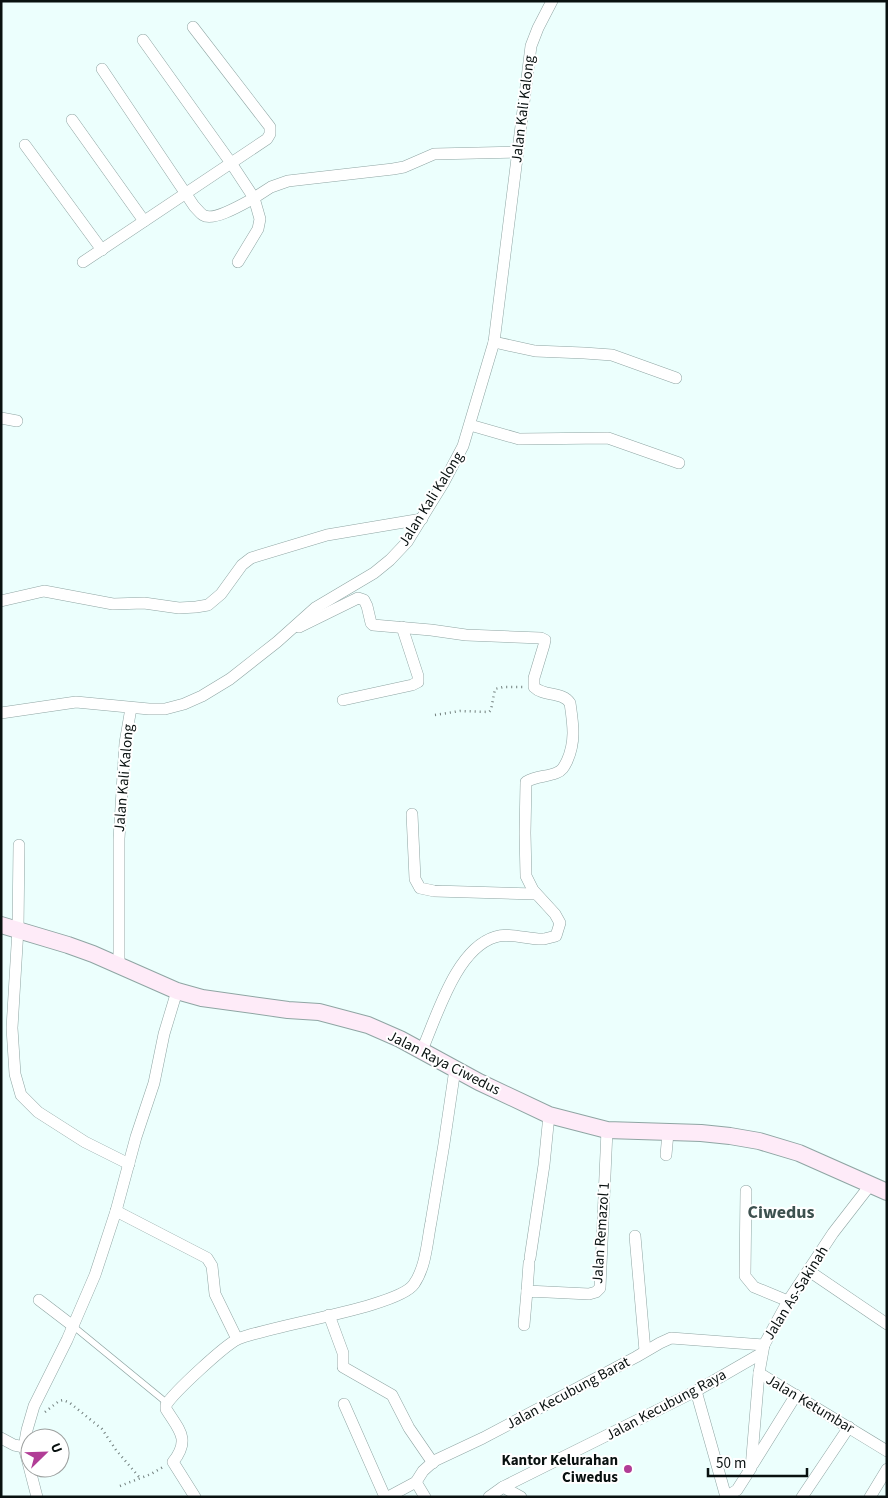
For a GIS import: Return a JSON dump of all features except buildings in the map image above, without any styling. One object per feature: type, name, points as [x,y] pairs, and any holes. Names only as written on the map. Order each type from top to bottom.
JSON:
[{"type":"street","name":"Jalan Kali Kalong","points":[[119,966],[119,839],[125,743],[131,708],[165,709],[184,704],[202,696],[230,679],[316,608],[374,573],[407,542],[444,482],[463,446],[494,342],[531,46],[552,1]]},
{"type":"street","points":[[84,262],[267,139],[270,134],[270,127],[193,27]]},
{"type":"street","points":[[143,40],[254,198],[260,219],[258,229],[238,262]]},
{"type":"street","points":[[102,70],[194,206],[203,216],[210,217],[222,214],[271,187],[288,181],[404,167],[434,154],[517,152]]},
{"type":"street","points":[[72,120],[144,221]]},
{"type":"street","points":[[25,145],[102,250]]},
{"type":"street","points":[[494,342],[535,352],[584,352],[612,355],[676,378]]},
{"type":"street","points":[[1,418],[17,421]]},
{"type":"street","points":[[470,425],[520,439],[608,438],[679,463]]},
{"type":"street","points":[[1,601],[44,591],[113,604],[144,603],[180,608],[196,608],[208,605],[221,594],[242,564],[250,558],[327,535],[422,519]]},
{"type":"street","points":[[291,630],[358,598],[364,600],[373,625],[466,635],[541,638],[544,640],[544,645],[534,678],[534,687],[538,692],[567,699],[570,703],[574,731],[573,745],[564,768],[556,773],[534,777],[526,782],[526,876],[536,894],[555,914],[560,923],[556,936],[545,939],[495,937],[480,945],[469,954],[456,971],[422,1050]]},
{"type":"street","points":[[343,700],[412,686],[418,682],[418,676],[402,627]]},
{"type":"street","points":[[1,714],[76,702],[131,708]]},
{"type":"street","points":[[412,814],[415,879],[420,888],[434,891],[536,894]]},
{"type":"street","points":[[19,845],[18,929],[12,1053],[21,1095],[38,1112],[85,1142],[128,1164]]},
{"type":"street","name":"Jalan Raya Ciwedus","points":[[1,925],[68,945],[177,991],[202,998],[319,1012],[368,1025],[422,1050],[455,1069],[549,1115],[606,1130],[701,1133],[759,1141],[799,1153],[887,1192]]},
{"type":"street","points":[[28,1428],[31,1415],[46,1378],[73,1326],[95,1275],[154,1083],[164,1034],[177,991]]},
{"type":"street","points":[[195,1497],[173,1462],[183,1443],[183,1437],[166,1409],[167,1403],[208,1362],[238,1339],[394,1297],[409,1290],[416,1280],[423,1262],[441,1167],[455,1069]]},
{"type":"street","points":[[524,1325],[530,1261],[549,1115]]},
{"type":"street","name":"Jalan Remazol 1","points":[[527,1291],[589,1294],[596,1292],[600,1288],[606,1130]]},
{"type":"street","points":[[666,1154],[668,1133]]},
{"type":"street","name":"Jalan As-Sakinah","points":[[726,1497],[737,1490],[751,1468],[759,1373],[763,1349],[788,1301],[834,1233],[871,1184]]},
{"type":"street","points":[[746,1191],[745,1276],[754,1287],[788,1301]]},
{"type":"street","points":[[116,1211],[207,1258],[212,1266],[215,1294],[238,1339]]},
{"type":"street","points":[[635,1236],[645,1351]]},
{"type":"street","points":[[809,1271],[887,1324]]},
{"type":"street","points":[[39,1300],[73,1326]]},
{"type":"street","points":[[329,1315],[343,1353],[343,1367],[392,1395],[409,1428],[433,1463]]},
{"type":"street","name":"Jalan Kecubung Barat","points":[[386,1497],[416,1482],[423,1471],[433,1463],[671,1338],[763,1349]]},
{"type":"street","name":"Jalan Kecubung Raya","points":[[489,1497],[503,1487],[696,1391],[763,1349]]},
{"type":"street","name":"Jalan Ketumbar","points":[[759,1373],[887,1451]]},
{"type":"street","points":[[696,1391],[726,1497]]},
{"type":"street","points":[[751,1468],[796,1396]]},
{"type":"street","points":[[344,1404],[386,1497]]},
{"type":"street","points":[[802,1497],[849,1427]]},
{"type":"street","points":[[1,1438],[20,1446]]},
{"type":"street","points":[[870,1497],[887,1469]]},
{"type":"street","points":[[32,1478],[37,1497]]},
{"type":"street","points":[[416,1482],[425,1497]]},
{"type":"street","points":[[503,1487],[521,1497]]},
{"type":"street","points":[[737,1490],[747,1497]]},
{"type":"lane","points":[[73,1326],[167,1403]]},
{"type":"path","points":[[435,715],[460,710],[489,712],[495,689],[534,687]]},
{"type":"path","points":[[31,1415],[46,1412],[59,1401],[63,1400],[70,1403],[102,1429],[116,1450],[140,1478]]},
{"type":"path","points":[[120,1486],[173,1462]]},
{"type":"place","name":"Kantor Kelurahan Ciwedus","points":[[628,1469]]},
{"type":"district","name":"Ciwedus","points":[[781,1212]]}]
